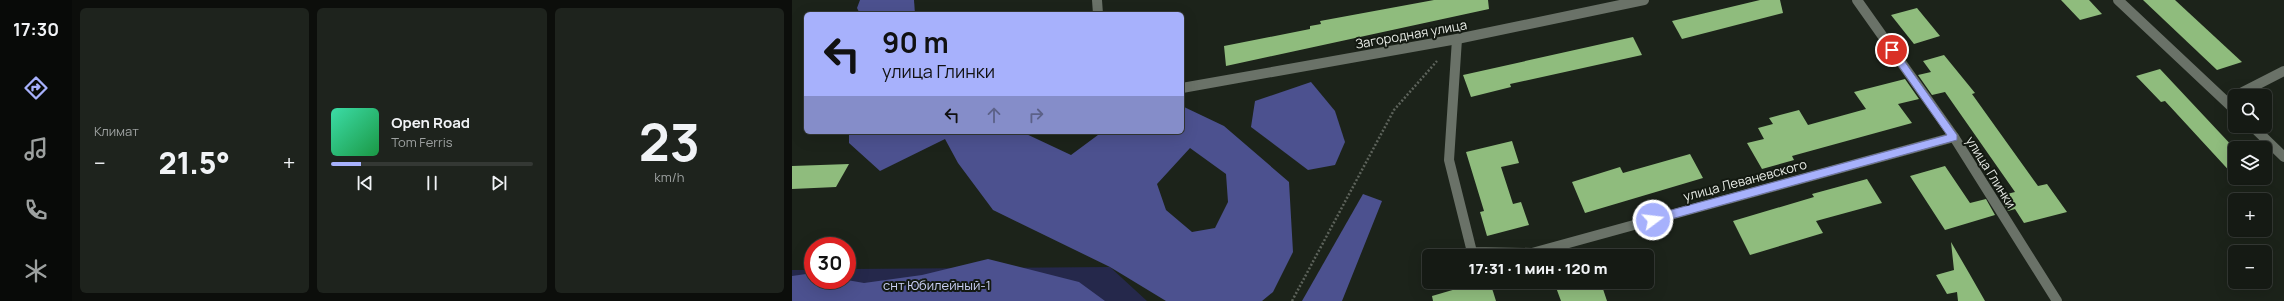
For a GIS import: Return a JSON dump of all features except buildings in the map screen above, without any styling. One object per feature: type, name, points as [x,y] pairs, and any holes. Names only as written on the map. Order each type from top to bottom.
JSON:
[{"type":"street","points":[[1097,0],[1098,12]]},
{"type":"street","name":"Загородная улица","points":[[1184,88],[1457,39],[1644,0]]},
{"type":"street","name":"улица Глинки","points":[[1857,0],[1954,137],[2057,301]]},
{"type":"street","points":[[2118,0],[2226,101]]},
{"type":"street","name":"улица Леваневского","points":[[1457,39],[1449,160],[1472,252],[1532,253],[1954,137]]},
{"type":"street","points":[[2249,89],[2284,71]]},
{"type":"street","points":[[2259,133],[2284,158]]},
{"type":"path","points":[[1292,301],[1394,110],[1457,39]]},
{"type":"green space","points":[[860,0],[914,0],[915,12],[859,12],[857,8]]},
{"type":"green space","points":[[1311,82],[1335,111],[1345,142],[1335,165],[1308,170],[1251,127],[1255,101]]},
{"type":"green space","points":[[1184,107],[1224,126],[1289,182],[1293,252],[1273,292],[1262,301],[1166,301],[1110,267],[993,210],[958,163],[945,139],[880,171],[849,143],[849,134],[1026,134],[1071,155],[1099,134],[1184,134]],"holes":[[[1190,148],[1226,174],[1228,202],[1215,228],[1192,232],[1166,210],[1157,184]]]},
{"type":"green space","points":[[1363,194],[1382,201],[1342,301],[1302,301]]},
{"type":"green space","name":"снт Юбилейный-1","points":[[988,259],[1079,282],[1105,301],[792,301],[792,276],[804,274],[804,289],[856,289],[856,282],[864,283],[922,275]]},
{"type":"green space","name":"снт Юбилейный-1","points":[[1110,267],[1147,301],[792,301],[792,270],[804,270],[804,289],[856,289],[856,269]]},
{"type":"route","points":[[1653,220],[1954,137],[1892,50]]}]
